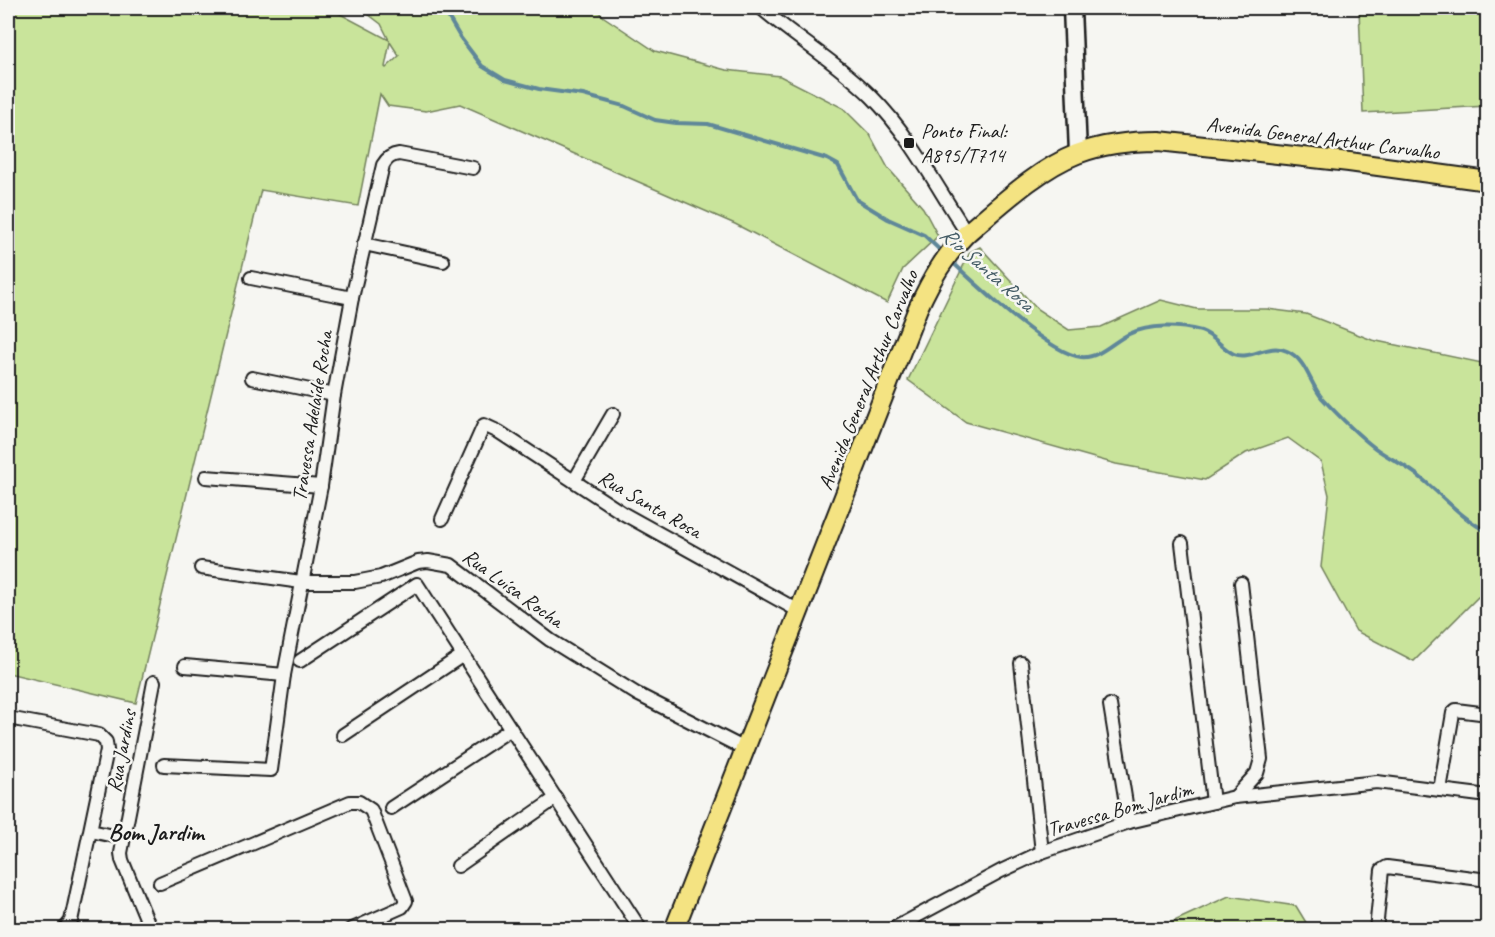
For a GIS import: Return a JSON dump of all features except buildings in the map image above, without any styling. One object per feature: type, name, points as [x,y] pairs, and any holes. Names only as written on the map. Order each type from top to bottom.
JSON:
[{"type":"main road","name":"Avenida General Arthur Carvalho","points":[[674,930],[910,328],[935,273],[962,239],[1049,168],[1078,153],[1133,141],[1159,141],[1349,162],[1488,181]]},
{"type":"street","points":[[761,8],[824,55],[874,98],[909,142],[962,239]]},
{"type":"street","points":[[1072,8],[1078,153]]},
{"type":"street","name":"Travessa Adelaíde Rocha","points":[[164,765],[271,770],[284,675],[321,486],[334,395],[352,298],[383,165],[387,158],[393,155],[407,155],[473,168]]},
{"type":"street","points":[[364,244],[443,261]]},
{"type":"street","points":[[251,279],[352,298]]},
{"type":"street","points":[[252,378],[334,395]]},
{"type":"street","points":[[574,481],[613,414]]},
{"type":"street","name":"Rua Santa Rosa","points":[[442,519],[484,425],[499,432],[624,514],[799,610]]},
{"type":"street","points":[[206,477],[321,486]]},
{"type":"street","points":[[1182,543],[1213,802]]},
{"type":"street","name":"Rua Luísa Rocha","points":[[201,568],[301,582],[370,580],[418,562],[428,561],[451,565],[550,640],[637,694],[745,749]]},
{"type":"street","points":[[1235,797],[1257,773],[1261,759],[1241,583]]},
{"type":"street","points":[[300,661],[417,584],[641,930]]},
{"type":"street","points":[[343,735],[463,655]]},
{"type":"street","points":[[1021,663],[1042,852]]},
{"type":"street","points":[[184,666],[284,675]]},
{"type":"street","name":"Rua Jardins","points":[[152,930],[122,860],[123,838],[154,682]]},
{"type":"street","points":[[1110,705],[1129,822]]},
{"type":"street","points":[[1440,790],[1453,713],[1456,710],[1488,714]]},
{"type":"street","points":[[8,718],[99,735],[106,742],[107,750],[71,921],[64,930]]},
{"type":"street","points":[[391,808],[511,729]]},
{"type":"street","name":"Travessa Bom Jardim","points":[[891,930],[1009,867],[1042,852],[1129,822],[1235,797],[1377,782],[1488,796]]},
{"type":"street","points":[[458,866],[556,798]]},
{"type":"street","points":[[160,883],[350,802],[359,802],[371,810],[406,901],[402,908],[350,930]]},
{"type":"street","points":[[91,831],[123,838]]},
{"type":"street","points":[[1376,930],[1382,870],[1387,867],[1488,880]]},
{"type":"street","points":[[8,927],[20,930]]},
{"type":"green space","points":[[8,8],[329,8],[389,40],[381,24],[360,8],[595,8],[604,17],[655,51],[726,70],[780,76],[843,108],[870,135],[888,168],[923,208],[938,236],[903,269],[887,303],[735,224],[460,104],[426,111],[388,106],[380,94],[358,206],[261,190],[136,703],[8,673]],"holes":[[[390,42],[399,56],[386,68],[385,67]]]},
{"type":"green space","points":[[1359,8],[1487,8],[1487,106],[1363,113]]},
{"type":"green space","points":[[980,247],[1037,309],[1069,330],[1101,327],[1161,300],[1197,309],[1267,309],[1306,314],[1372,340],[1487,364],[1487,603],[1478,597],[1414,661],[1356,631],[1321,567],[1329,495],[1321,462],[1288,438],[1246,453],[1205,480],[1116,464],[966,422],[908,380],[970,252]]},
{"type":"green space","points":[[1229,896],[1296,906],[1310,929],[1157,929]]},
{"type":"waterway","name":"Rio Santa Rosa","points":[[443,8],[460,37],[482,66],[505,80],[539,89],[583,95],[624,106],[655,120],[708,124],[827,159],[838,165],[857,200],[888,219],[924,235],[943,253]]},
{"type":"waterway","name":"Rio Santa Rosa","points":[[950,260],[1032,331],[1050,344],[1081,357],[1094,355],[1137,331],[1165,326],[1201,331],[1230,352],[1240,356],[1273,349],[1287,351],[1299,360],[1322,398],[1362,437],[1416,474],[1461,514],[1488,532]]},
{"type":"place","name":"Ponto Final: A895/T714","points":[[909,143]]},
{"type":"district","name":"Bom Jardim","points":[[156,832]]}]
